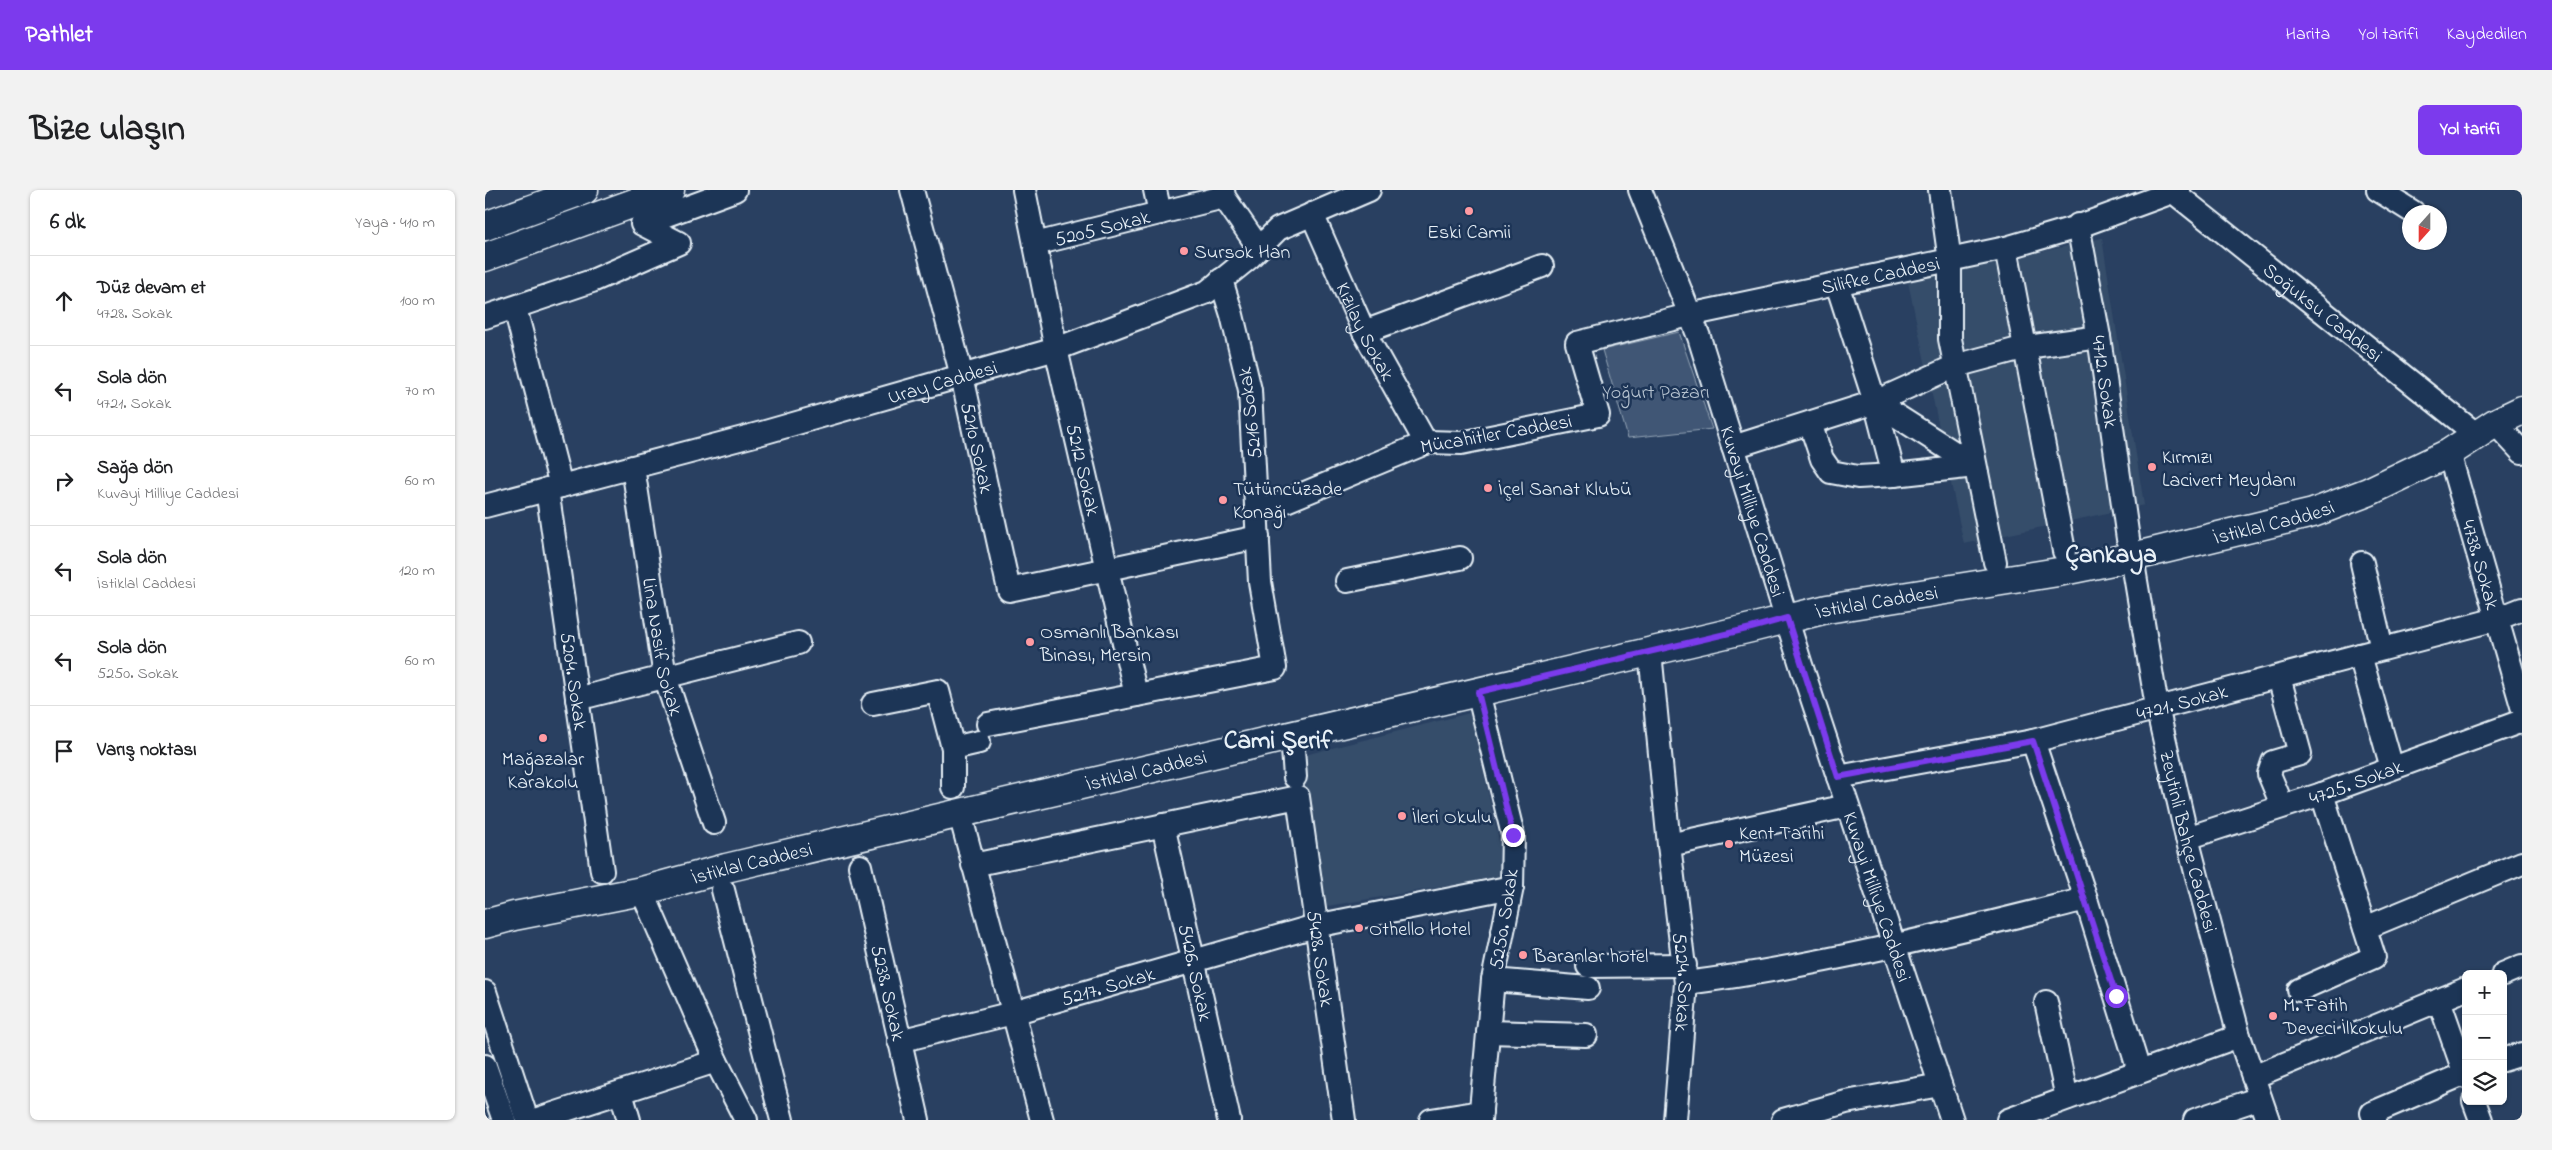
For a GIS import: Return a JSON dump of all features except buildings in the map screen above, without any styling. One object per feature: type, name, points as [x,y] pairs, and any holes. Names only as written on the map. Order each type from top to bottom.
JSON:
[{"type":"main road","points":[[485,226],[584,190]]},
{"type":"main road","points":[[485,257],[670,190]]},
{"type":"main road","name":"İstiklal Caddesi","points":[[485,924],[641,890],[1787,618],[1987,582],[2058,572],[2130,548],[2313,513],[2367,492],[2449,453],[2486,429],[2522,410]]},
{"type":"street","points":[[485,317],[592,281],[679,242],[642,224],[735,190]]},
{"type":"street","name":"5210 Sokak","points":[[912,190],[962,376],[1009,590],[1107,568]]},
{"type":"street","name":"5212 Sokak","points":[[1024,190],[1056,349],[1136,694]]},
{"type":"street","points":[[1155,190],[1160,213]]},
{"type":"street","name":"Uray Caddesi","points":[[485,506],[762,433],[1056,349],[1207,292],[1259,248],[1278,229],[1369,190]]},
{"type":"street","name":"Kuvayi Milliye Caddesi","points":[[1641,190],[1699,337],[1847,806],[1952,1120]]},
{"type":"street","points":[[1940,190],[1950,261],[1950,340],[1995,562]]},
{"type":"street","points":[[2378,190],[2402,205]]},
{"type":"street","name":"Silifke Caddesi","points":[[1598,415],[1577,343],[1689,315],[2006,248],[2174,191]]},
{"type":"street","name":"Soğuksu Caddesi","points":[[2174,191],[2486,429],[2522,452]]},
{"type":"street","name":"5205 Sokak","points":[[1035,244],[1160,213],[1224,194],[1259,248]]},
{"type":"street","name":"Kızılay Sokak","points":[[1312,214],[1364,332],[1427,443]]},
{"type":"street","name":"4712. Sokak","points":[[2078,225],[2099,337],[2130,548]]},
{"type":"street","points":[[2006,248],[2064,551]]},
{"type":"street","points":[[1364,332],[1542,266]]},
{"type":"street","name":"5216 Sokak","points":[[1136,694],[1275,668],[1260,582],[1250,390],[1232,315],[1221,280]]},
{"type":"street","points":[[1837,284],[1875,402],[1894,475]]},
{"type":"street","name":"5204. Sokak","points":[[515,308],[554,488],[577,699],[602,871]]},
{"type":"street","points":[[1733,447],[1875,402],[1955,366],[2026,347],[2099,337]]},
{"type":"street","points":[[1875,402],[1975,466]]},
{"type":"street","name":"Mücahitler Caddesi","points":[[1257,513],[1427,443],[1461,442],[1598,415]]},
{"type":"street","points":[[1810,422],[1822,459],[1831,472],[1858,477],[1975,466]]},
{"type":"street","name":"4738. Sokak","points":[[2449,453],[2522,706]]},
{"type":"street","name":"Lina Nasif Sokak","points":[[633,467],[665,677],[714,823]]},
{"type":"street","points":[[1107,568],[1258,537]]},
{"type":"street","name":"Zeytinli Bahçe Caddesi","points":[[2130,548],[2157,707],[2187,838],[2239,1036],[2268,1120]]},
{"type":"street","points":[[1347,582],[1459,558]]},
{"type":"street","points":[[2362,563],[2382,649]]},
{"type":"street","name":"4721. Sokak","points":[[1838,777],[2033,741],[2497,619],[2522,609]]},
{"type":"street","points":[[577,699],[798,643]]},
{"type":"street","name":"5224. Sokak","points":[[1650,652],[1669,844],[1685,974],[1675,1120]]},
{"type":"street","points":[[2360,655],[2392,768]]},
{"type":"street","points":[[2279,677],[2301,754],[2273,762],[2269,774],[2282,805]]},
{"type":"street","points":[[873,704],[938,691],[953,748],[953,787]]},
{"type":"street","name":"5250. Sokak","points":[[1478,692],[1513,835],[1512,887],[1493,980],[1481,1116]]},
{"type":"street","points":[[953,748],[983,733],[1136,694]]},
{"type":"street","name":"4725. Sokak","points":[[2187,838],[2282,805],[2322,794],[2522,721]]},
{"type":"street","name":"5428. Sokak","points":[[1292,736],[1296,787],[1344,1120]]},
{"type":"street","points":[[2033,741],[2086,899],[2139,1071]]},
{"type":"street","points":[[973,864],[1163,825],[1296,787]]},
{"type":"street","points":[[2299,990],[2374,957],[2322,794]]},
{"type":"street","points":[[1669,844],[1847,806]]},
{"type":"street","points":[[960,814],[1042,1120]]},
{"type":"street","name":"5426. Sokak","points":[[1163,825],[1229,1120]]},
{"type":"street","points":[[2365,928],[2522,864]]},
{"type":"street","name":"5238. Sokak","points":[[860,866],[918,1120]]},
{"type":"street","name":"5217. Sokak","points":[[899,1041],[1013,1013],[1315,926],[1512,887]]},
{"type":"street","points":[[641,890],[716,1061],[746,1120]]},
{"type":"street","points":[[723,890],[782,1120]]},
{"type":"street","points":[[1493,980],[1685,974],[1732,977],[1893,948],[2086,899]]},
{"type":"street","points":[[2507,972],[2522,966]]},
{"type":"street","points":[[2195,1120],[2257,1087],[2462,991]]},
{"type":"street","points":[[485,992],[527,1120]]},
{"type":"street","points":[[2439,1000],[2462,1066]]},
{"type":"street","points":[[2046,1002],[2067,1098]]},
{"type":"street","points":[[1488,1032],[1586,1035]]},
{"type":"street","points":[[2008,1120],[2239,1036]]},
{"type":"street","points":[[2507,1059],[2522,1054]]},
{"type":"street","points":[[535,1120],[716,1061]]},
{"type":"street","points":[[485,1066],[503,1120]]},
{"type":"street","points":[[2373,1117],[2462,1076]]},
{"type":"street","points":[[1783,1120],[1846,1102],[1940,1085]]},
{"type":"street","points":[[621,1092],[629,1120]]},
{"type":"street","points":[[2475,1105],[2481,1120]]},
{"type":"street","points":[[1431,1120],[1481,1116]]},
{"type":"shaded area","points":[[2102,238],[2144,505],[1964,544],[1908,282]]},
{"type":"shaded area","name":"İleri Okulu","points":[[1470,713],[1507,876],[1327,906],[1301,756]]},
{"type":"green space","name":"Yoğurt Pazarı","points":[[1679,332],[1712,429],[1628,438],[1602,350]]},
{"type":"place","name":"Eski Camii","points":[[1469,211]]},
{"type":"place","name":"Sursok Han","points":[[1184,251]]},
{"type":"place","name":"Kırmızı Lacivert Meydanı","points":[[2152,467]]},
{"type":"place","name":"İçel Sanat Klubü","points":[[1488,488]]},
{"type":"place","name":"Tütüncüzade Konağı","points":[[1223,500]]},
{"type":"place","name":"Osmanlı Bankası Binası, Mersin","points":[[1030,642]]},
{"type":"place","name":"Mağazalar Karakolu","points":[[543,738]]},
{"type":"place","name":"İleri Okulu","points":[[1402,816]]},
{"type":"place","name":"Kent Tarihi Müzesi","points":[[1729,844]]},
{"type":"place","name":"Othello Hotel","points":[[1359,928]]},
{"type":"place","name":"Baranlar hotel","points":[[1523,955]]},
{"type":"place","name":"M. Fatih Deveci İlkokulu","points":[[2273,1016]]},
{"type":"district","name":"Çankaya","points":[[2111,553]]},
{"type":"district","name":"Cami Şerif","points":[[1278,739]]},
{"type":"route","points":[[1513,835],[1478,692],[1787,618],[1838,777],[2033,741],[2116,996]]}]
